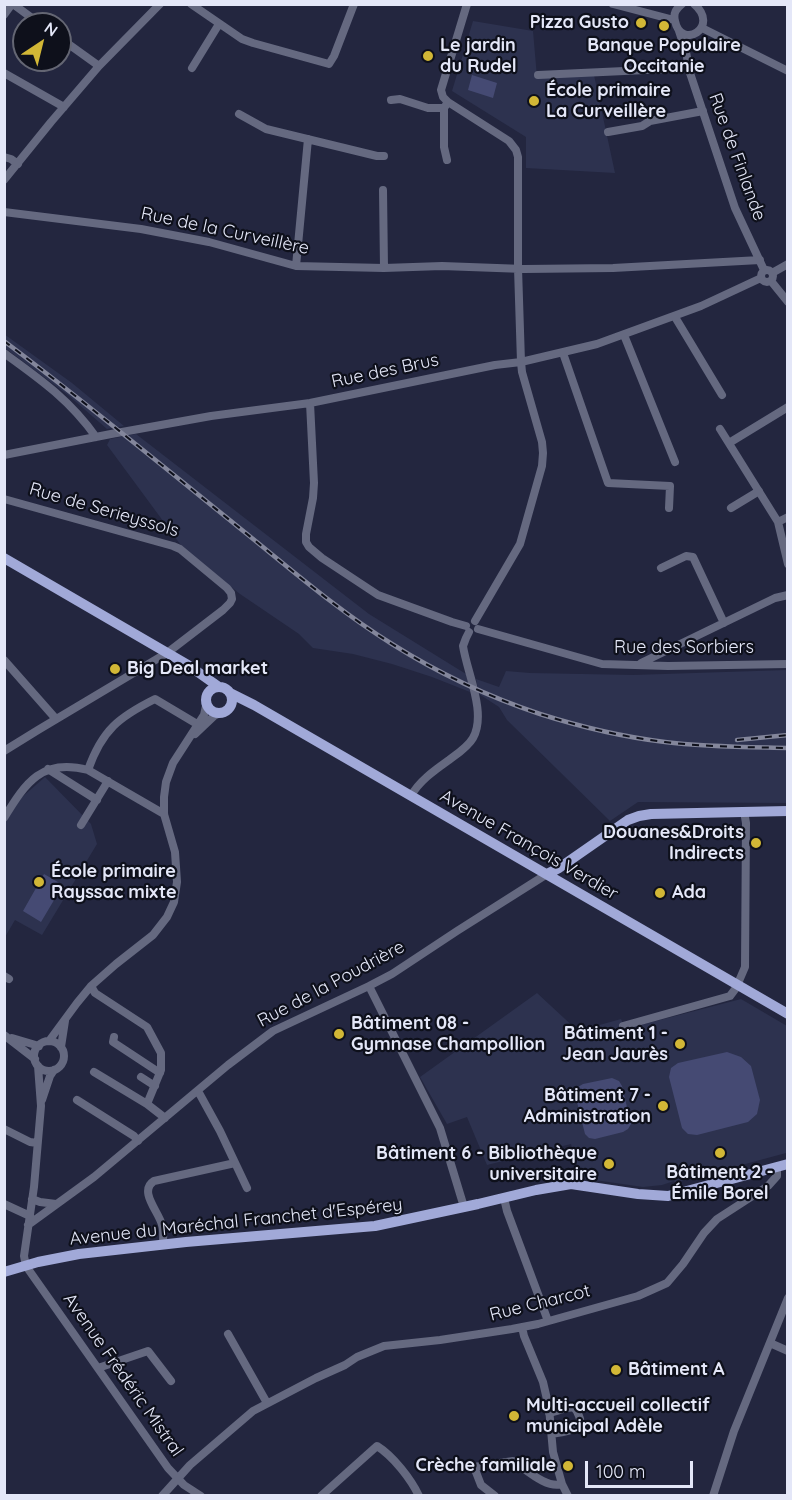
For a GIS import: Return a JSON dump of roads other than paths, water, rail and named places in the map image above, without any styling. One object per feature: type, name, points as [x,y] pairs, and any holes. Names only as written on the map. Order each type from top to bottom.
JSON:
[{"type":"main road","points":[[4,558],[188,665],[211,690],[210,709],[214,711],[254,705]]},
{"type":"main road","points":[[211,690],[223,688],[230,693],[231,697],[226,709]]},
{"type":"main road","name":"Avenue François Verdier","points":[[230,693],[788,1014]]},
{"type":"main road","points":[[547,874],[628,820],[639,816],[744,811],[788,812]]},
{"type":"main road","name":"Avenue du Maréchal Franchet d'Espérey","points":[[4,1272],[79,1254],[375,1226],[536,1190],[571,1185],[668,1196],[782,1166]]},
{"type":"street","points":[[4,15],[12,4]]},
{"type":"street","points":[[4,180],[99,66],[160,4]]},
{"type":"street","points":[[191,4],[242,39],[332,60],[354,4]]},
{"type":"street","points":[[447,160],[444,147],[446,105],[441,90],[467,4]]},
{"type":"street","points":[[613,4],[674,20],[675,6]]},
{"type":"street","points":[[679,31],[687,35],[694,34],[702,28],[702,15],[694,4]]},
{"type":"street","name":"Rue de Finlande","points":[[674,20],[735,208],[767,276],[788,302]]},
{"type":"street","points":[[192,68],[219,24]]},
{"type":"street","points":[[702,28],[788,71]]},
{"type":"street","points":[[686,52],[694,34]]},
{"type":"street","points":[[72,47],[99,66]]},
{"type":"street","points":[[538,75],[689,68]]},
{"type":"street","points":[[4,73],[64,107]]},
{"type":"street","points":[[391,100],[400,99],[428,108],[446,105],[509,141],[516,150],[518,157],[521,367],[543,453],[542,466],[520,544],[463,646],[477,707],[477,729],[469,745],[437,769],[416,788],[411,796]]},
{"type":"street","points":[[608,132],[703,111]]},
{"type":"street","points":[[239,114],[266,129],[384,156]]},
{"type":"street","points":[[296,266],[308,139]]},
{"type":"street","points":[[4,157],[18,164]]},
{"type":"street","points":[[383,190],[384,267]]},
{"type":"street","name":"Rue de la Curveillère","points":[[4,212],[141,229],[209,242],[296,266],[613,268],[760,260]]},
{"type":"street","name":"Rue des Brus","points":[[4,455],[211,416],[310,403],[495,365],[521,367],[597,344],[675,316],[743,288],[788,264]]},
{"type":"street","points":[[675,316],[722,395]]},
{"type":"street","points":[[624,335],[675,462]]},
{"type":"street","points":[[4,353],[56,391],[96,437]]},
{"type":"street","points":[[563,353],[608,483],[670,486],[669,508]]},
{"type":"street","name":"Rue des Sorbiers","points":[[310,403],[314,483],[306,542],[322,558],[378,595],[452,622],[602,664],[668,666],[788,664]]},
{"type":"street","points":[[729,443],[788,407]]},
{"type":"street","points":[[720,429],[778,522],[788,564]]},
{"type":"street","points":[[731,508],[759,490]]},
{"type":"street","name":"Rue de Serieyssols","points":[[4,499],[173,546],[180,549],[227,588],[232,599],[224,610],[167,653]]},
{"type":"street","points":[[778,522],[788,518]]},
{"type":"street","points":[[661,568],[686,556],[693,557],[724,623]]},
{"type":"street","points":[[638,664],[776,598],[788,595]]},
{"type":"street","points":[[666,651],[663,656],[668,666]]},
{"type":"street","points":[[4,751],[167,653]]},
{"type":"street","points":[[4,660],[56,719]]},
{"type":"street","points":[[41,1106],[35,1052],[39,1046],[49,1041],[91,986],[153,935],[174,902],[177,882],[175,852],[164,814],[166,782],[173,763],[204,715],[211,690]]},
{"type":"street","points":[[88,770],[96,748],[113,725],[131,711],[155,699],[197,724]]},
{"type":"street","points":[[188,740],[214,716],[226,709]]},
{"type":"street","points":[[4,818],[39,774],[48,769],[67,766],[88,770],[164,814]]},
{"type":"street","points":[[48,769],[97,800]]},
{"type":"street","points":[[81,825],[108,782]]},
{"type":"street","points":[[623,1026],[734,993],[745,967],[746,823],[744,811]]},
{"type":"street","name":"Rue de la Poudrière","points":[[29,1221],[94,1177],[228,1065],[273,1031],[392,974],[547,874]]},
{"type":"street","points":[[91,986],[95,993],[147,1027],[160,1053],[160,1073],[147,1104]]},
{"type":"street","points":[[369,986],[440,1128],[464,1207]]},
{"type":"street","points":[[26,1266],[24,1256],[34,1187],[41,1106],[50,1076],[63,1061],[61,1047],[65,1021]]},
{"type":"street","points":[[5,1036],[39,1046]]},
{"type":"street","points":[[5,1036],[45,1071],[54,1070]]},
{"type":"street","points":[[114,1037],[113,1042],[160,1073]]},
{"type":"street","points":[[49,1041],[61,1047]]},
{"type":"street","points":[[94,1072],[147,1104],[165,1118]]},
{"type":"street","points":[[141,1077],[155,1086]]},
{"type":"street","points":[[198,1091],[247,1188]]},
{"type":"street","points":[[77,1100],[134,1136],[138,1141]]},
{"type":"street","points":[[4,1129],[30,1142],[37,1143]]},
{"type":"street","points":[[163,1245],[163,1226],[149,1197],[147,1190],[149,1184],[235,1163]]},
{"type":"street","name":"Rue Charcot","points":[[162,1496],[190,1465],[253,1411],[357,1357],[384,1346],[440,1340],[548,1321],[639,1296],[667,1283],[717,1219],[768,1186],[782,1166]]},
{"type":"street","points":[[504,1198],[548,1321]]},
{"type":"street","points":[[32,1199],[56,1204]]},
{"type":"street","points":[[4,1204],[29,1221]]},
{"type":"street","name":"Avenue Frédéric Mistral","points":[[26,1266],[168,1468],[184,1485],[201,1496]]},
{"type":"street","points":[[713,1496],[734,1431],[788,1298]]},
{"type":"street","points":[[522,1327],[543,1382],[553,1452],[562,1484],[568,1496]]},
{"type":"street","points":[[228,1334],[267,1403]]},
{"type":"street","points":[[770,1343],[788,1350]]},
{"type":"street","points":[[98,1368],[148,1351],[171,1381]]},
{"type":"street","points":[[549,1413],[569,1407],[577,1410],[581,1420],[581,1424],[574,1429],[552,1434]]},
{"type":"street","points":[[321,1496],[377,1446],[386,1452],[414,1486],[419,1496]]},
{"type":"street","points":[[495,1496],[481,1485],[474,1467],[513,1461],[549,1485],[562,1484]]},
{"type":"street","points":[[331,1486],[338,1496]]},
{"type":"railway","points":[[4,341],[332,602],[409,655],[483,692],[540,714],[586,727],[649,740],[695,745],[788,748]]},
{"type":"railway","points":[[737,740],[788,735]]},
{"type":"place","name":"Pizza Gusto","points":[[641,23]]},
{"type":"place","name":"Banque Populaire Occitanie","points":[[664,26]]},
{"type":"place","name":"Le jardin du Rudel","points":[[428,56]]},
{"type":"place","name":"École primaire La Curveillère","points":[[534,101]]},
{"type":"place","name":"Big Deal market","points":[[115,669]]},
{"type":"place","name":"Douanes&Droits Indirects","points":[[756,843]]},
{"type":"place","name":"École primaire Rayssac mixte","points":[[39,882]]},
{"type":"place","name":"Ada","points":[[660,893]]},
{"type":"place","name":"Bâtiment 08 - Gymnase Champollion","points":[[339,1034]]},
{"type":"place","name":"Bâtiment 1 - Jean Jaurès","points":[[680,1044]]},
{"type":"place","name":"Bâtiment 7 - Administration","points":[[663,1106]]},
{"type":"place","name":"Bâtiment 2 - Émile Borel","points":[[720,1153]]},
{"type":"place","name":"Bâtiment 6 - Bibliothèque universitaire","points":[[609,1164]]},
{"type":"place","name":"Bâtiment A","points":[[616,1370]]},
{"type":"place","name":"Multi-accueil collectif municipal Adèle","points":[[514,1416]]},
{"type":"place","name":"Crèche familiale","points":[[568,1466]]}]
